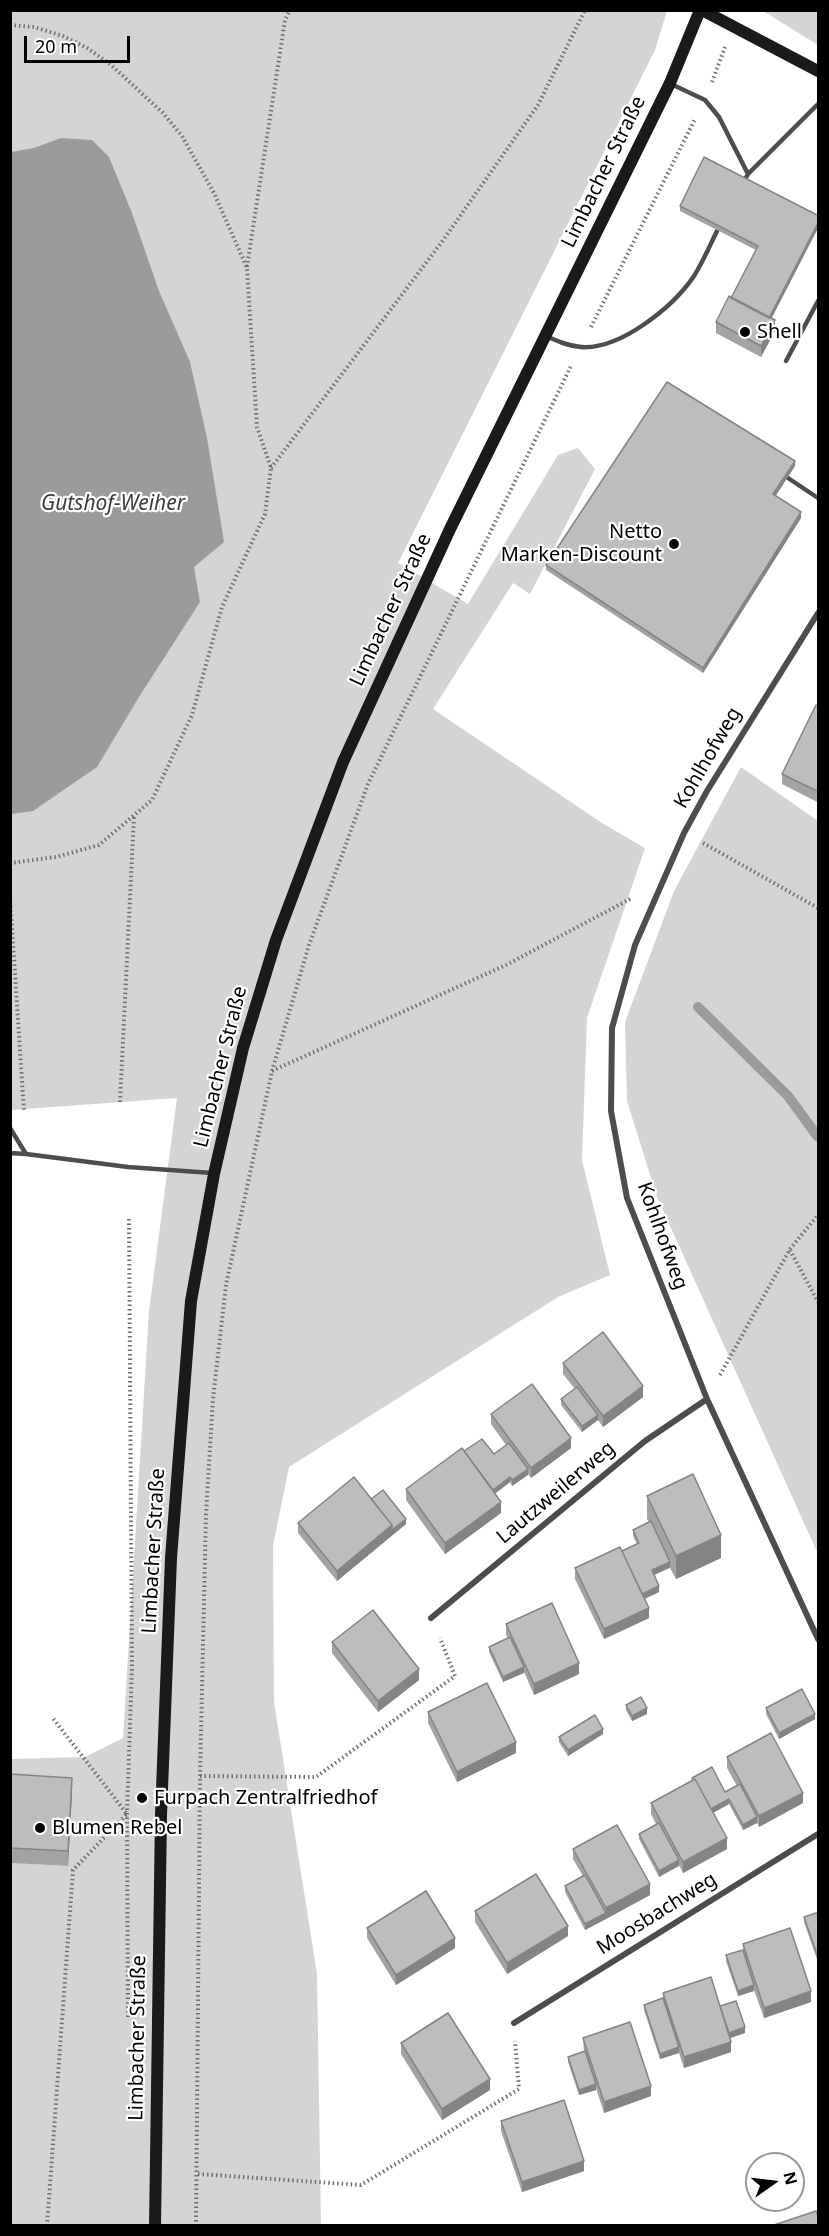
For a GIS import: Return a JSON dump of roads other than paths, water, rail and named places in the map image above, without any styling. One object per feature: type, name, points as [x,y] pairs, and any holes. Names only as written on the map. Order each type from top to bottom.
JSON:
[{"type":"main road","points":[[701,10],[819,71]]},
{"type":"main road","name":"Limbacher Straße","points":[[155,2226],[161,1815],[171,1558],[191,1301],[214,1174],[243,1048],[276,940],[343,762],[450,529],[670,83],[701,10]]},
{"type":"street","name":"Kohlhofweg","points":[[819,613],[746,726],[684,833],[635,945],[612,1028],[611,1110],[627,1198],[707,1399],[819,1639]]},
{"type":"street","name":"Lautzweilerweg","points":[[432,1618],[645,1441],[707,1399]]},
{"type":"street","name":"Moosbachweg","points":[[514,2023],[819,1834]]},
{"type":"lane","points":[[670,83],[705,100],[719,117],[748,174]]},
{"type":"lane","points":[[743,183],[748,174],[819,104]]},
{"type":"lane","points":[[546,336],[580,347],[595,347],[623,337],[665,310],[694,276],[717,231]]},
{"type":"lane","points":[[786,361],[819,301]]},
{"type":"lane","points":[[788,478],[819,498]]},
{"type":"lane","points":[[10,1128],[26,1155]]},
{"type":"lane","points":[[10,1153],[128,1167],[214,1174]]},
{"type":"water","name":"Gutshof-Weiher","points":[[61,138],[92,140],[109,157],[132,213],[159,291],[190,362],[207,438],[224,542],[194,567],[200,602],[97,767],[33,811],[11,814],[11,152],[34,148]]},
{"type":"waterway","points":[[698,1007],[788,1096],[818,1137]]},
{"type":"place","name":"Shell","points":[[745,332]]},
{"type":"place","name":"Netto Marken-Discount","points":[[674,544]]},
{"type":"place","name":"Furpach Zentralfriedhof","points":[[142,1798]]},
{"type":"place","name":"Blumen Rebel","points":[[40,1828]]}]
